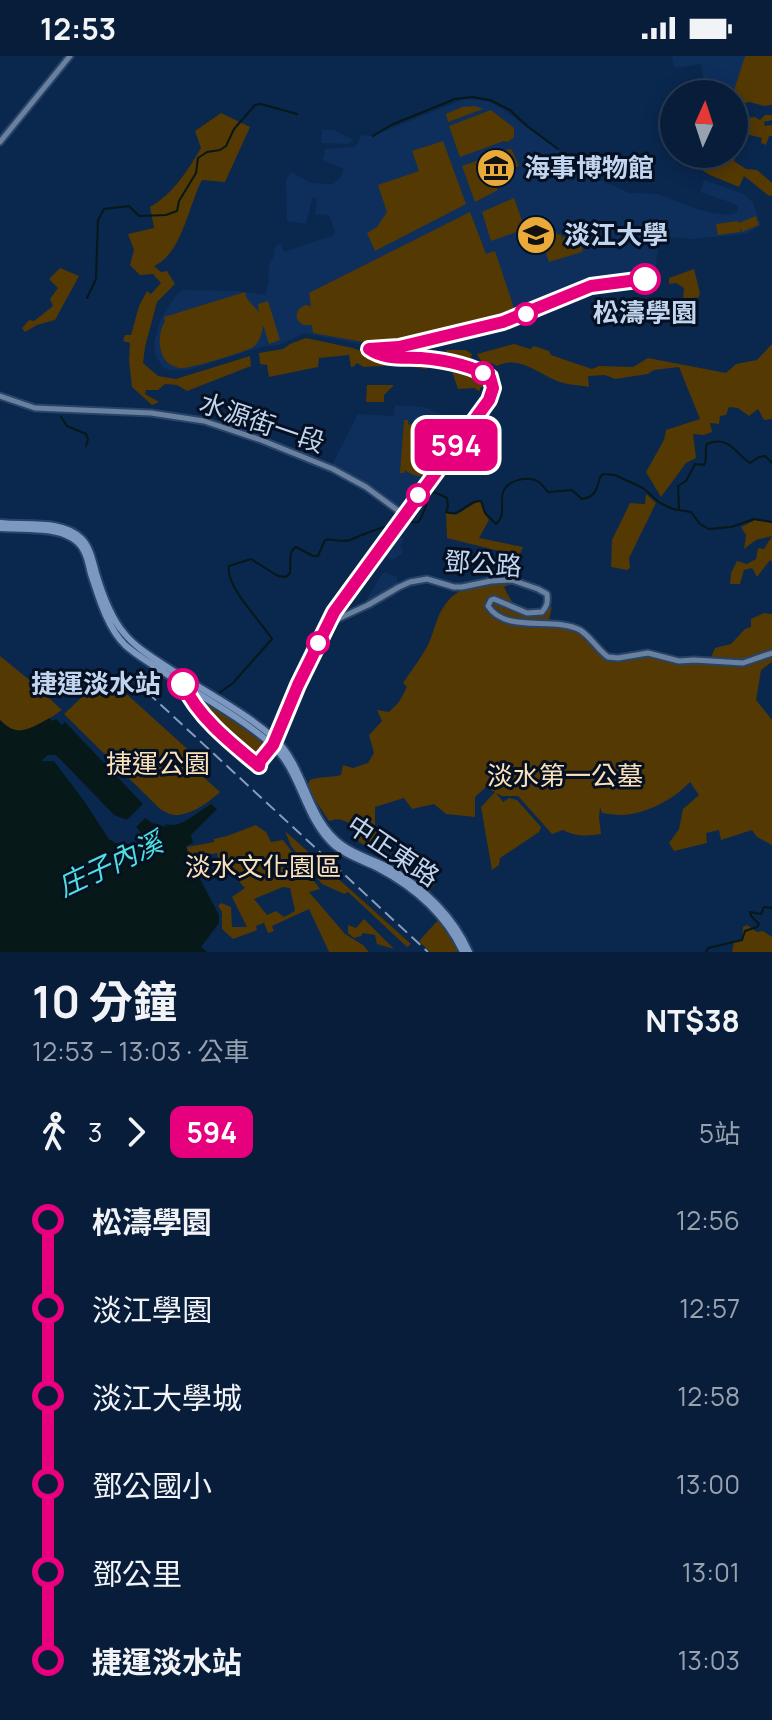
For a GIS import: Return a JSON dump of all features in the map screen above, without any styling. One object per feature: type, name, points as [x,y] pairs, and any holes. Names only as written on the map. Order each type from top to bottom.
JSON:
[{"type":"main road","points":[[0,525],[54,527],[70,530],[83,540],[121,635]]},
{"type":"main road","name":"中正東路","points":[[121,635],[274,738],[290,757],[319,820],[329,834],[342,845],[391,869],[431,899],[455,925],[465,950]]},
{"type":"main road","name":"中正東路","points":[[121,635],[127,647],[149,663],[236,717],[273,745],[289,765],[316,824],[337,848],[399,881],[422,898],[441,916],[465,950]]},
{"type":"street","points":[[0,142],[70,56]]},
{"type":"street","name":"水源街一段","points":[[0,396],[35,408],[151,413],[204,421],[333,469],[366,487],[404,515]]},
{"type":"street","name":"鄧公路","points":[[274,738],[327,624],[410,582],[427,579],[454,587],[512,580],[547,594],[547,607],[542,612],[527,613],[494,599],[488,606],[499,617],[514,621],[555,623],[582,631],[608,657],[648,653],[679,661],[743,663],[772,653]]},
{"type":"shaded area","points":[[672,56],[745,56],[737,80],[704,80],[701,64],[674,68]]},
{"type":"shaded area","name":"淡江大學","points":[[471,99],[490,102],[596,178],[630,193],[658,194],[713,213],[730,215],[737,212],[735,204],[700,192],[704,180],[744,194],[753,203],[761,225],[746,234],[691,239],[667,237],[658,246],[655,275],[591,284],[493,322],[435,337],[376,346],[304,333],[279,345],[261,347],[188,370],[168,370],[162,366],[155,355],[154,344],[160,320],[176,295],[183,290],[240,291],[265,295],[275,246],[281,244],[284,252],[335,232],[329,215],[315,214],[317,199],[313,197],[306,224],[287,221],[286,181],[291,172],[311,183],[333,184],[344,169],[323,160],[325,149],[354,147],[361,135],[372,136]]},
{"type":"shaded area","points":[[322,130],[334,130],[354,140],[348,144],[321,143]]},
{"type":"shaded area","points":[[395,405],[425,407],[465,425],[402,511],[332,465],[358,414],[394,416]]},
{"type":"shaded area","points":[[395,535],[404,539],[400,546],[403,550],[392,560],[382,552]]},
{"type":"shaded area","points":[[385,572],[397,577],[397,586],[363,605],[382,574]]},
{"type":"green space","points":[[745,56],[772,56],[772,105],[748,102],[748,80],[737,80]]},
{"type":"green space","points":[[462,107],[483,109],[448,122],[446,114]]},
{"type":"green space","points":[[491,110],[514,128],[514,137],[508,142],[460,157],[449,126]]},
{"type":"green space","points":[[221,113],[250,127],[225,182],[202,180],[178,240],[164,260],[154,266],[161,272],[167,271],[175,284],[157,302],[143,363],[158,376],[176,379],[250,356],[251,366],[187,391],[177,385],[165,384],[158,390],[146,390],[145,394],[159,402],[152,405],[132,387],[130,343],[123,341],[125,335],[131,335],[147,291],[151,294],[161,283],[153,274],[140,275],[130,265],[134,250],[128,234],[154,228],[150,207],[173,188],[201,148],[195,131]]},
{"type":"green space","points":[[765,115],[772,115],[772,120],[764,122],[765,126],[772,125],[772,136],[769,136],[766,145],[761,143],[762,138],[748,134],[748,118],[760,120]]},
{"type":"green space","points":[[443,141],[466,204],[375,251],[367,233],[377,227],[387,212],[378,185],[419,171],[412,151]]},
{"type":"green space","points":[[509,149],[519,166],[493,177],[498,190],[475,202],[462,166]]},
{"type":"green space","points":[[699,168],[757,170],[772,183],[772,195],[769,196],[744,176],[739,187]]},
{"type":"green space","points":[[514,198],[525,229],[491,241],[482,212]]},
{"type":"green space","points":[[470,212],[486,254],[495,251],[516,314],[380,345],[313,333],[312,325],[303,325],[298,320],[299,309],[305,305],[311,306],[309,293]]},
{"type":"green space","points":[[756,216],[759,225],[742,232],[740,228],[740,232],[718,235],[716,224],[739,223]]},
{"type":"green space","points":[[556,233],[562,236],[561,241],[568,236],[572,243],[583,243],[582,252],[549,262],[540,237]]},
{"type":"green space","points":[[60,268],[79,276],[55,320],[25,332],[22,328],[29,320],[34,321],[53,306],[50,299],[58,288],[49,279]]},
{"type":"green space","points":[[694,269],[699,297],[695,298],[694,303],[684,305],[684,288],[676,283],[669,284],[669,278]]},
{"type":"green space","points":[[245,292],[259,312],[258,304],[268,301],[280,340],[269,344],[263,325],[255,345],[239,353],[184,368],[166,361],[160,349],[164,317]]},
{"type":"green space","points":[[306,338],[353,348],[377,357],[432,363],[425,369],[401,365],[364,367],[357,363],[351,367],[349,355],[319,358],[318,367],[269,377],[267,365],[260,364],[259,353],[283,349]]},
{"type":"green space","points":[[514,344],[530,349],[534,346],[592,369],[599,366],[633,367],[648,358],[726,373],[736,364],[757,360],[772,344],[772,419],[764,420],[758,409],[749,416],[738,408],[729,407],[726,415],[720,416],[719,424],[710,423],[712,432],[693,434],[696,458],[686,463],[661,497],[646,472],[664,440],[666,430],[700,419],[679,367],[615,379],[605,375],[588,376],[589,387],[561,382],[520,364],[497,366],[482,363],[477,354]]},
{"type":"green space","points":[[446,350],[466,350],[472,354],[468,366],[447,360]]},
{"type":"green space","points":[[449,363],[478,373],[488,385],[480,391],[475,388],[458,389]]},
{"type":"green space","points":[[367,385],[394,385],[384,395],[384,402],[366,402]]},
{"type":"green space","points":[[404,420],[408,420],[408,425],[425,423],[431,429],[433,453],[424,475],[413,475],[405,470],[400,473]]},
{"type":"green space","points":[[646,494],[656,503],[629,558],[630,568],[611,567],[612,540],[630,503],[645,504]]},
{"type":"green space","points":[[478,501],[489,520],[479,538],[523,547],[519,556],[447,538],[446,513],[456,515]]},
{"type":"green space","points":[[755,520],[772,523],[772,536],[756,540],[744,549],[746,535],[741,527]]},
{"type":"green space","points":[[772,536],[772,562],[770,560],[757,577],[752,568],[744,570],[740,584],[730,584],[737,561],[747,564],[756,559],[758,548],[764,549]]},
{"type":"green space","name":"淡水第一公墓","points":[[513,583],[504,587],[514,603],[529,614],[542,615],[552,606],[548,625],[581,633],[606,660],[652,656],[669,662],[708,664],[715,648],[731,644],[751,627],[751,619],[764,613],[772,614],[772,662],[761,670],[756,700],[772,720],[772,845],[757,837],[752,830],[721,840],[719,830],[706,833],[707,843],[674,851],[669,843],[679,829],[683,809],[699,795],[690,782],[667,800],[640,812],[622,815],[602,813],[600,807],[601,834],[591,835],[577,835],[563,830],[552,834],[518,796],[496,793],[503,802],[509,798],[517,800],[541,827],[539,832],[500,858],[499,865],[492,870],[481,807],[495,792],[486,787],[475,797],[475,817],[446,814],[434,804],[412,809],[404,798],[375,807],[375,828],[387,843],[382,856],[374,846],[359,842],[356,832],[345,821],[329,821],[315,800],[311,802],[306,788],[310,780],[341,775],[343,765],[353,768],[368,763],[374,753],[369,735],[382,721],[377,710],[389,712],[399,702],[407,687],[403,683],[428,645],[444,605],[464,589]]},
{"type":"green space","points":[[0,656],[62,710],[22,731],[6,726],[0,720]]},
{"type":"green space","name":"捷運公園","points":[[98,682],[114,696],[121,689],[194,755],[188,763],[220,792],[185,814],[174,815],[160,809],[64,714]]},
{"type":"green space","points":[[194,694],[263,740],[258,756],[252,757],[212,721]]},
{"type":"green space","name":"淡水文化園區","points":[[256,825],[266,832],[271,842],[283,840],[320,889],[309,892],[345,934],[369,952],[329,952],[309,909],[272,926],[274,931],[268,933],[264,923],[256,926],[257,930],[233,939],[222,929],[222,912],[218,906],[221,903],[231,907],[232,927],[247,927],[232,897],[245,888],[229,870],[221,870],[217,853],[189,858],[187,847]],"holes":[[[283,887],[290,888],[295,911],[284,917],[276,911],[267,915],[254,899]]]},
{"type":"green space","points":[[285,831],[411,944],[407,947],[348,892],[344,894],[322,884],[291,846]]},
{"type":"green space","points":[[401,871],[425,874],[438,880],[428,892]]},
{"type":"green space","points":[[364,919],[394,949],[377,944],[375,935],[363,933],[354,938],[348,933],[348,925],[356,928]]},
{"type":"green space","points":[[439,919],[451,935],[458,952],[430,952],[419,941]]},
{"type":"green space","points":[[747,925],[772,937],[772,952],[732,952],[734,942],[742,940],[743,927]]},
{"type":"water","points":[[50,718],[62,725],[65,722],[143,804],[127,820],[114,815],[55,755],[48,755],[42,761],[54,761],[109,839],[116,843],[141,845],[144,842],[135,827],[146,817],[174,825],[211,804],[217,809],[191,835],[193,843],[186,846],[189,858],[219,915],[219,923],[201,947],[207,952],[0,952],[0,720],[13,729],[24,730]]},
{"type":"pier","points":[[48,755],[55,755],[61,760],[114,815],[127,820],[143,804],[146,807],[128,824],[113,819],[72,777],[112,836],[139,841],[141,839],[131,826],[145,814],[167,827],[145,818],[136,827],[145,838],[141,845],[116,843],[109,839],[54,761],[41,761]]},
{"type":"waterway","points":[[373,136],[391,125],[455,99],[472,97],[490,100],[510,110],[558,149]]},
{"type":"waterway","points":[[87,298],[96,279],[98,220],[104,209],[129,206],[139,216],[166,215],[177,211],[179,201],[196,173],[198,158],[226,146],[234,129],[255,105],[297,114]]},
{"type":"waterway","points":[[61,417],[67,426],[86,434],[86,446]]},
{"type":"waterway","name":"庄子內溪","points":[[679,509],[678,486],[686,481],[695,464],[704,465],[707,444],[726,443],[750,463],[765,456],[772,463]]},
{"type":"waterway","name":"庄子內溪","points":[[219,693],[233,683],[272,639],[238,594],[229,574],[229,566],[251,559],[278,576],[286,577],[290,573],[290,558],[296,547],[318,556],[325,540],[347,541],[375,530],[418,522],[430,494],[434,492],[447,498],[446,512],[451,513],[481,501],[485,513],[496,524],[502,513],[503,492],[514,482],[534,480],[548,492],[572,490],[582,499],[593,494],[603,474],[615,475],[643,488],[660,503],[691,512],[700,524],[709,529],[731,527],[754,519],[772,522]]},
{"type":"waterway","points":[[706,952],[708,948],[742,940],[745,931],[759,924],[750,912],[761,914],[764,907],[772,908]]},
{"type":"railway","points":[[134,680],[428,952]]},
{"type":"bus line","name":"594","points":[[183,684],[207,720],[259,766],[273,745],[334,612],[489,400],[493,388],[490,377],[482,372],[455,363],[376,354],[369,349],[399,347],[503,322],[591,286],[645,279]]},
{"type":"place","name":"海事博物館","points":[[496,168]]},
{"type":"place","name":"淡江大學","points":[[536,235]]},
{"type":"place","name":"松濤學園","points":[[645,279]]},
{"type":"place","name":"捷運淡水站","points":[[183,684]]}]
